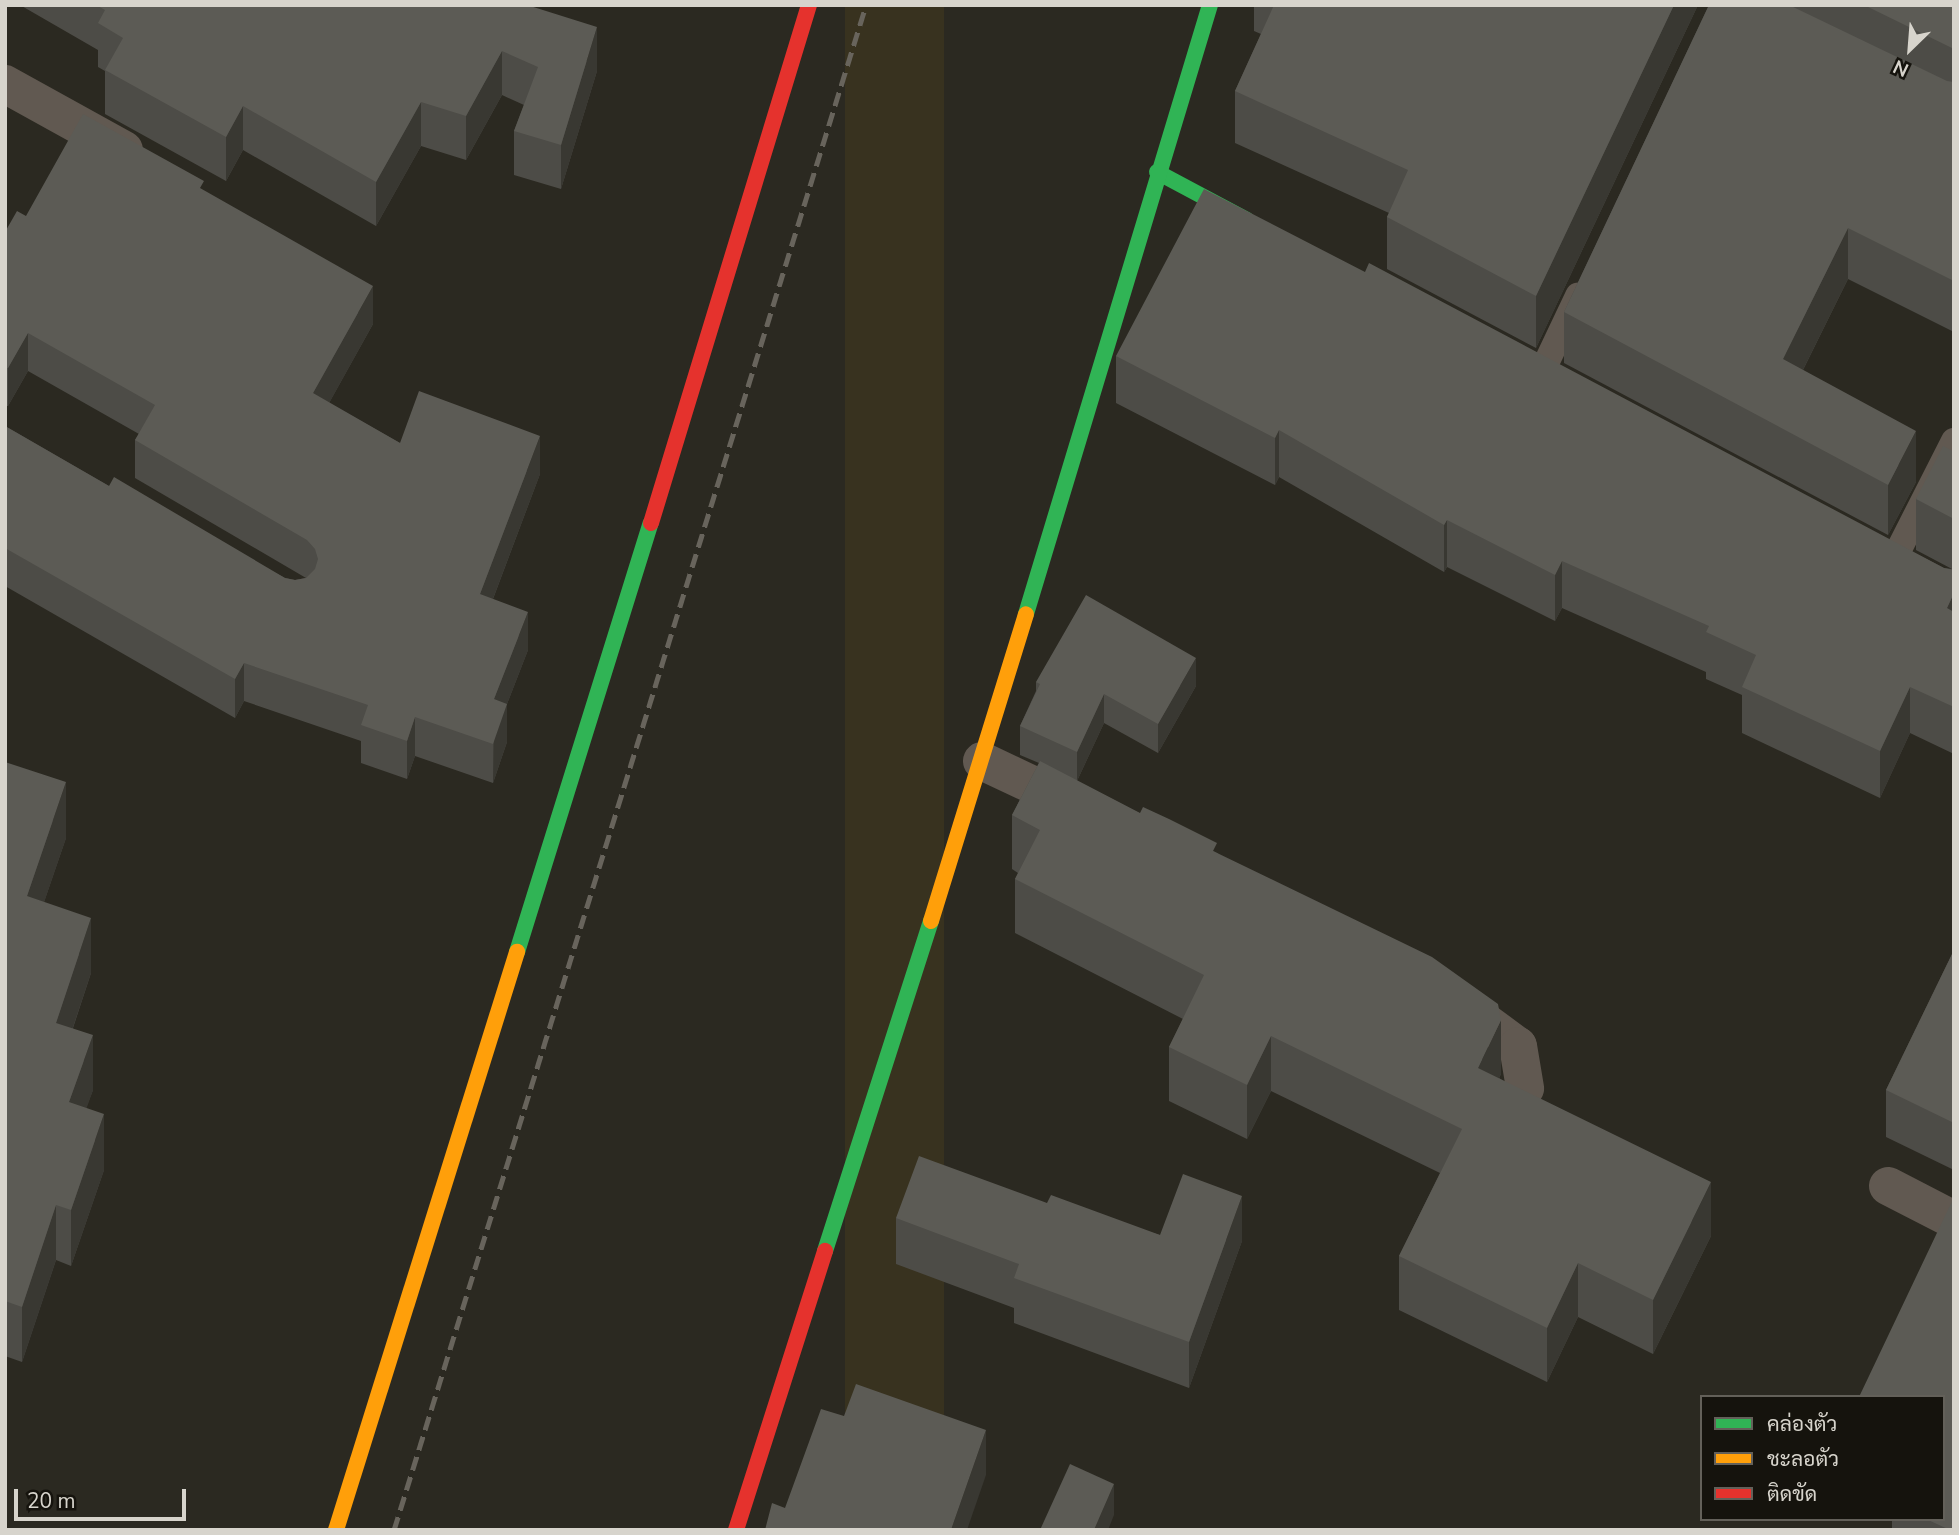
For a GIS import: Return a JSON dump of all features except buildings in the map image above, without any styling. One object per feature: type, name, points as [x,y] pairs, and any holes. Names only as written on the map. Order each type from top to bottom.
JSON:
[{"type":"street","points":[[336,1530],[631,588],[809,5]]},
{"type":"street","points":[[736,1530],[982,761],[1157,172],[1210,5]]},
{"type":"street","points":[[5,85],[152,165]]},
{"type":"street","points":[[1157,172],[1265,229]]},
{"type":"street","points":[[982,761],[1103,818]]},
{"type":"street","points":[[1434,985],[1518,1046],[1525,1088]]},
{"type":"street","points":[[1888,1186],[1954,1220]]},
{"type":"lane","points":[[1540,376],[1587,277]]},
{"type":"lane","points":[[1892,563],[1954,440]]},
{"type":"shaded area","points":[[845,5],[944,5],[944,1530],[845,1530]]},
{"type":"railway","points":[[394,1530],[866,5]]},
{"type":"traffic: fast","points":[[1026,614],[1210,5]]},
{"type":"traffic: fast","points":[[1157,172],[1247,220]]},
{"type":"traffic: fast","points":[[517,952],[651,523]]},
{"type":"traffic: fast","points":[[825,1251],[931,921]]},
{"type":"traffic: slow","points":[[931,921],[1026,614]]},
{"type":"traffic: slow","points":[[336,1530],[517,952]]},
{"type":"traffic: jam","points":[[651,523],[809,5]]},
{"type":"traffic: jam","points":[[736,1530],[825,1251]]}]
